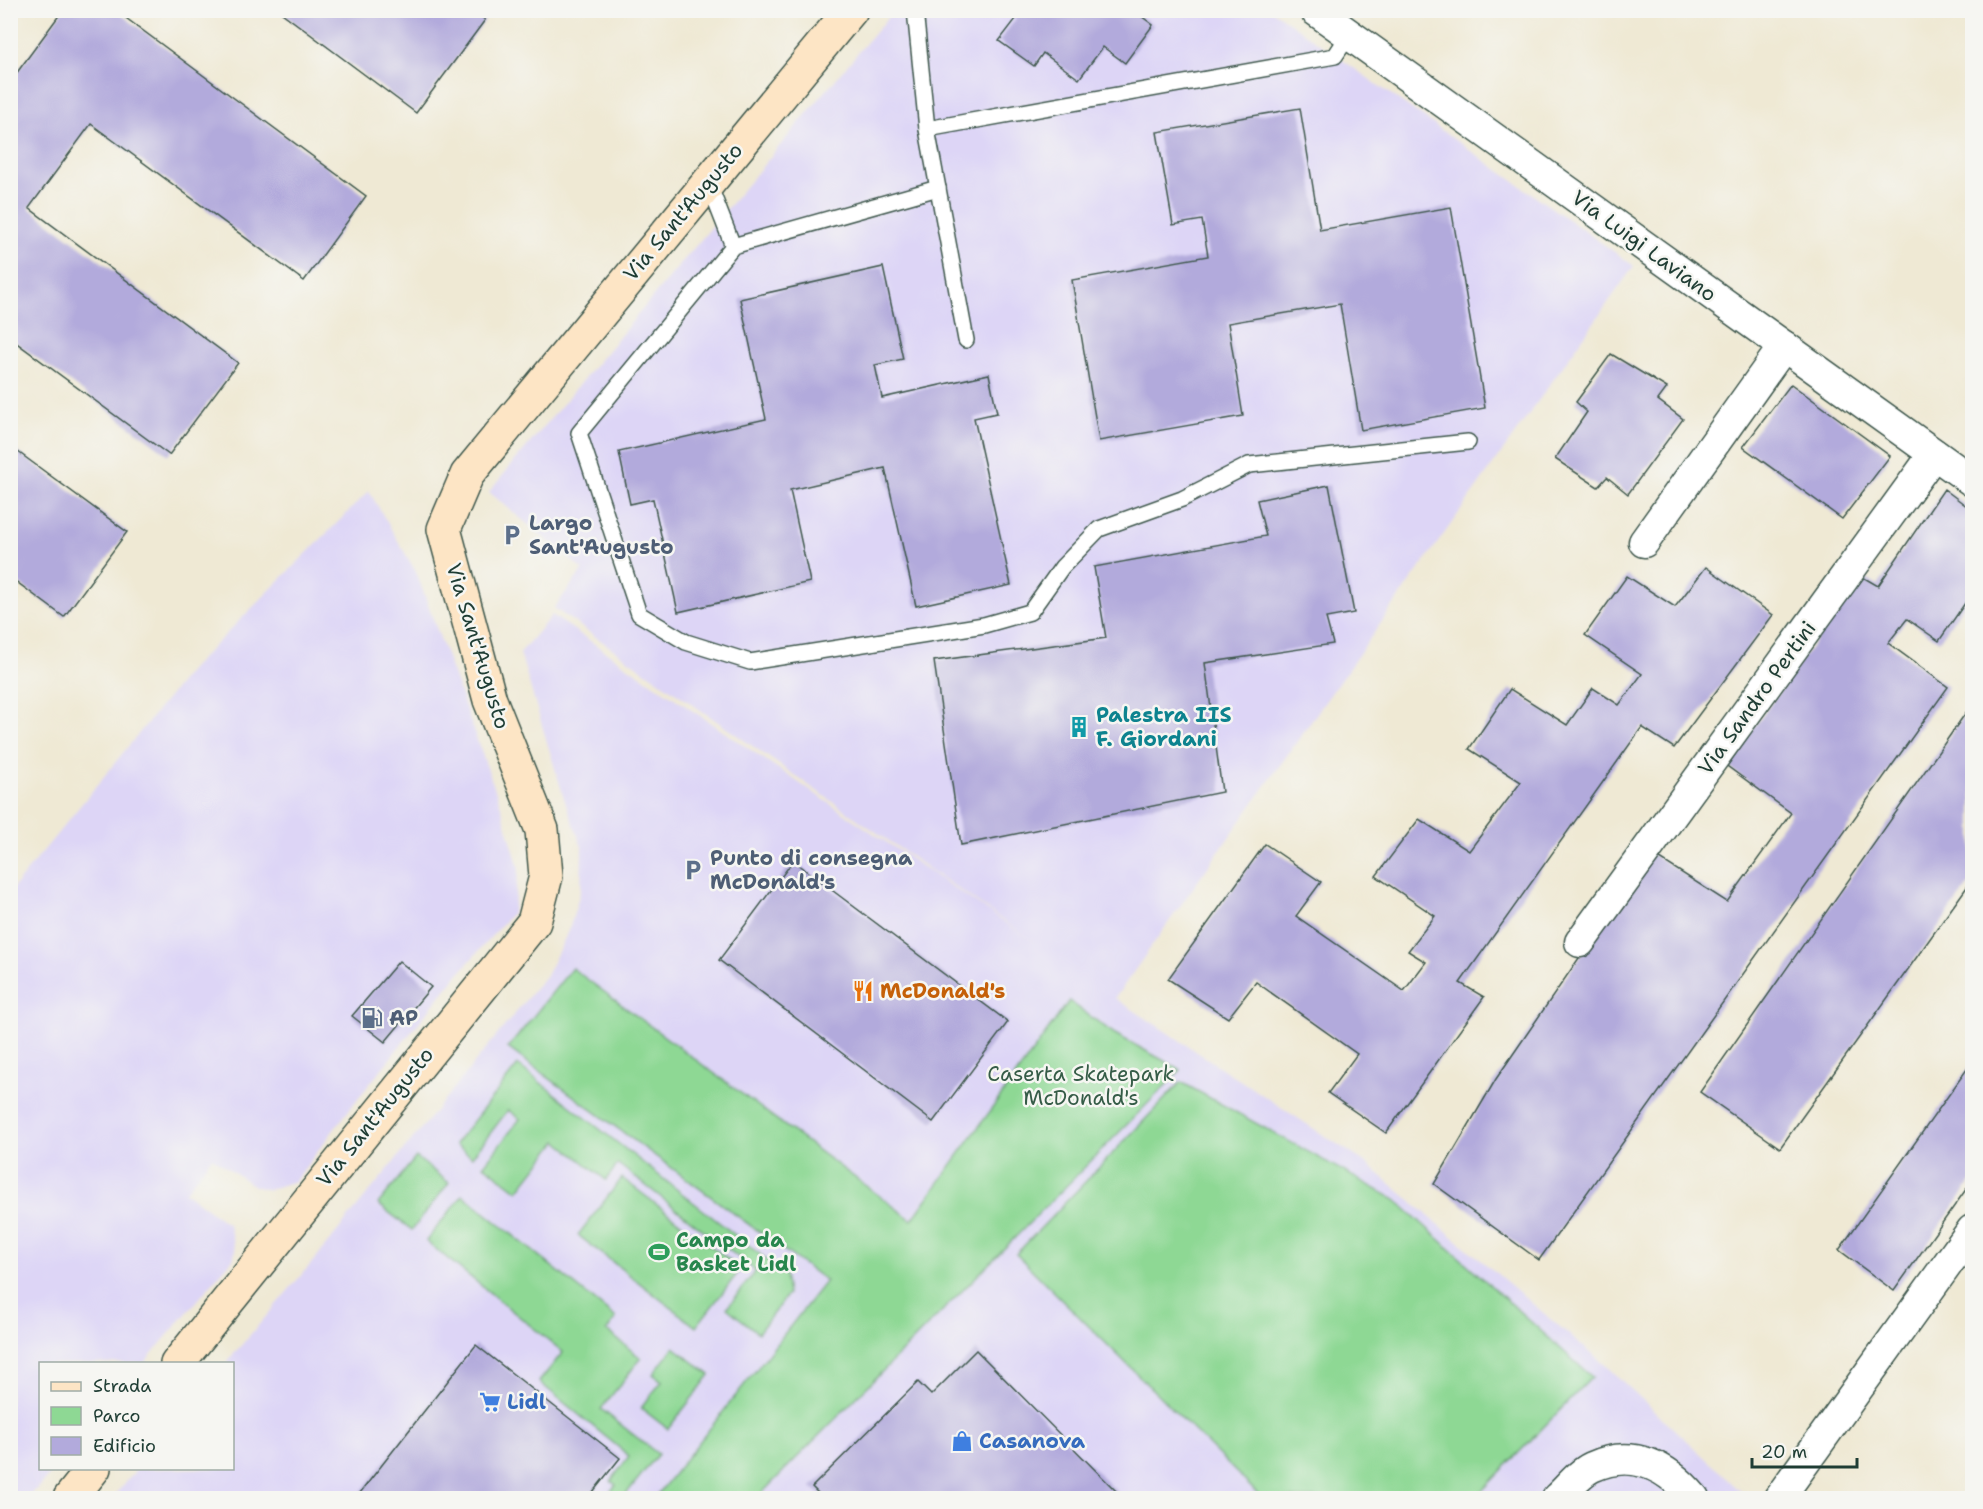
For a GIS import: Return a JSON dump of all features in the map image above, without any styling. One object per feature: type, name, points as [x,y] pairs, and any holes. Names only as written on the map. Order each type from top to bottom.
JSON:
[{"type":"main road","name":"Via Sant'Augusto","points":[[179,1362],[534,922],[546,876],[542,830],[490,699],[444,530],[467,475],[851,10]]},
{"type":"main road","points":[[70,1498],[92,1470]]},
{"type":"street","name":"Via Luigi Laviano","points":[[1315,10],[1972,481]]},
{"type":"street","points":[[1644,542],[1784,346]]},
{"type":"street","name":"Via Sandro Pertini","points":[[1580,942],[1934,454]]},
{"type":"street","points":[[1779,1498],[1972,1230]]},
{"type":"street","points":[[1557,1498],[1590,1468],[1619,1459],[1647,1462],[1682,1484],[1694,1498]]},
{"type":"lane","points":[[915,10],[927,129],[966,340]]},
{"type":"lane","points":[[927,129],[1335,56],[1349,35]]},
{"type":"lane","points":[[708,182],[733,246]]},
{"type":"lane","points":[[938,188],[733,246],[579,433],[639,614],[686,642],[750,662],[984,625],[1030,612],[1062,567],[1099,529],[1182,499],[1249,465],[1468,441]]},
{"type":"shaded area","points":[[893,11],[1273,11],[1634,266],[1115,998],[1366,1163],[1605,1365],[1748,1498],[112,1498],[136,1470],[234,1470],[234,1362],[227,1362],[310,1265],[547,974],[569,930],[581,889],[582,847],[564,798],[520,653],[552,615],[1041,947],[554,608],[583,570],[489,492]]},
{"type":"shaded area","points":[[369,491],[416,572],[500,803],[519,868],[513,912],[453,980],[295,1181],[268,1190],[254,1186],[212,1157],[185,1192],[229,1225],[235,1251],[233,1259],[145,1362],[39,1362],[39,1470],[54,1470],[28,1498],[10,1498],[10,892],[192,668]]},
{"type":"green space","name":"Caserta Skatepark McDonald's","points":[[572,968],[912,1220],[1069,1001],[1115,1034],[1181,1070],[757,1498],[655,1498],[826,1281],[508,1048]]},
{"type":"green space","points":[[518,1065],[785,1274],[788,1294],[758,1333],[727,1308],[756,1271],[618,1164],[606,1180],[557,1141],[518,1191],[484,1165],[520,1119],[508,1110],[472,1157],[455,1144]]},
{"type":"green space","points":[[1181,1082],[1396,1200],[1592,1377],[1475,1498],[1262,1498],[1016,1254]]},
{"type":"green space","points":[[416,1157],[449,1183],[412,1230],[378,1204]]},
{"type":"green space","name":"Campo da Basket Lidl","points":[[622,1178],[741,1269],[696,1327],[578,1235]]},
{"type":"green space","points":[[463,1195],[616,1318],[607,1331],[641,1358],[601,1409],[658,1454],[623,1498],[617,1498],[610,1492],[616,1485],[611,1481],[629,1456],[539,1382],[563,1352],[426,1241]]},
{"type":"green space","points":[[674,1347],[710,1375],[668,1429],[641,1408],[662,1381],[653,1374]]},
{"type":"building","points":[[63,10],[115,10],[366,196],[304,281],[91,124],[29,208],[238,363],[169,455],[10,338],[10,82]]},
{"type":"building","points":[[278,10],[473,10],[485,20],[416,113]]},
{"type":"building","points":[[1004,10],[1133,10],[1153,25],[1125,63],[1103,47],[1079,79],[1043,53],[1034,66],[999,41],[1016,19]]},
{"type":"building","points":[[1300,108],[1320,230],[1451,207],[1485,408],[1361,430],[1340,304],[1228,323],[1243,416],[1099,441],[1072,280],[1208,256],[1202,220],[1173,225],[1157,132]]},
{"type":"building","points":[[883,267],[903,359],[875,365],[882,398],[989,374],[997,413],[974,418],[1011,585],[916,606],[885,468],[790,490],[810,582],[678,612],[653,499],[630,504],[619,452],[766,419],[740,299]]},
{"type":"building","points":[[1611,354],[1667,388],[1658,400],[1683,419],[1628,494],[1607,477],[1598,487],[1555,459],[1587,412],[1576,402]]},
{"type":"building","points":[[1791,384],[1890,456],[1842,519],[1743,447]]},
{"type":"building","points":[[10,446],[127,532],[64,617],[10,577]]},
{"type":"building","name":"Palestra IIS F. Giordani","points":[[1329,485],[1354,613],[1326,618],[1333,644],[1205,663],[1222,792],[961,845],[934,661],[1106,638],[1094,567],[1266,536],[1257,500]]},
{"type":"building","points":[[1944,489],[1972,510],[1972,593],[1939,641],[1907,619],[1888,643],[1948,687],[1539,1260],[1434,1184],[1496,1079],[1651,853],[1727,902],[1791,813],[1727,766],[1861,576],[1878,586]]},
{"type":"building","points":[[1706,567],[1773,615],[1674,748],[1642,727],[1460,983],[1484,997],[1386,1133],[1328,1093],[1357,1054],[1256,982],[1228,1018],[1168,979],[1265,844],[1321,882],[1296,916],[1404,991],[1426,962],[1408,951],[1435,916],[1376,876],[1419,819],[1469,851],[1521,782],[1469,749],[1510,689],[1567,725],[1593,688],[1619,705],[1642,674],[1585,635],[1627,576],[1675,607]]},
{"type":"building","points":[[1972,704],[1972,880],[1780,1148],[1700,1092]]},
{"type":"building","name":"McDonald's","points":[[793,861],[1008,1022],[933,1122],[719,960]]},
{"type":"building","points":[[399,961],[431,987],[385,1042],[352,1016]]},
{"type":"building","points":[[1972,1062],[1972,1181],[1894,1291],[1839,1250]]},
{"type":"building","name":"Lidl","points":[[476,1345],[620,1458],[588,1498],[356,1498]]},
{"type":"building","name":"Casanova","points":[[976,1350],[1123,1498],[823,1498],[812,1487],[918,1382],[931,1395]]},
{"type":"place","name":"Largo Sant'Augusto","points":[[512,535]]},
{"type":"place","name":"Palestra IIS F. Giordani","points":[[1079,727]]},
{"type":"place","name":"Punto di consegna McDonald's","points":[[693,870]]},
{"type":"place","name":"McDonald's","points":[[863,991]]},
{"type":"place","name":"AP","points":[[372,1018]]},
{"type":"place","name":"Campo da Basket Lidl","points":[[659,1252]]},
{"type":"place","name":"Lidl","points":[[490,1402]]},
{"type":"place","name":"Casanova","points":[[962,1441]]}]
